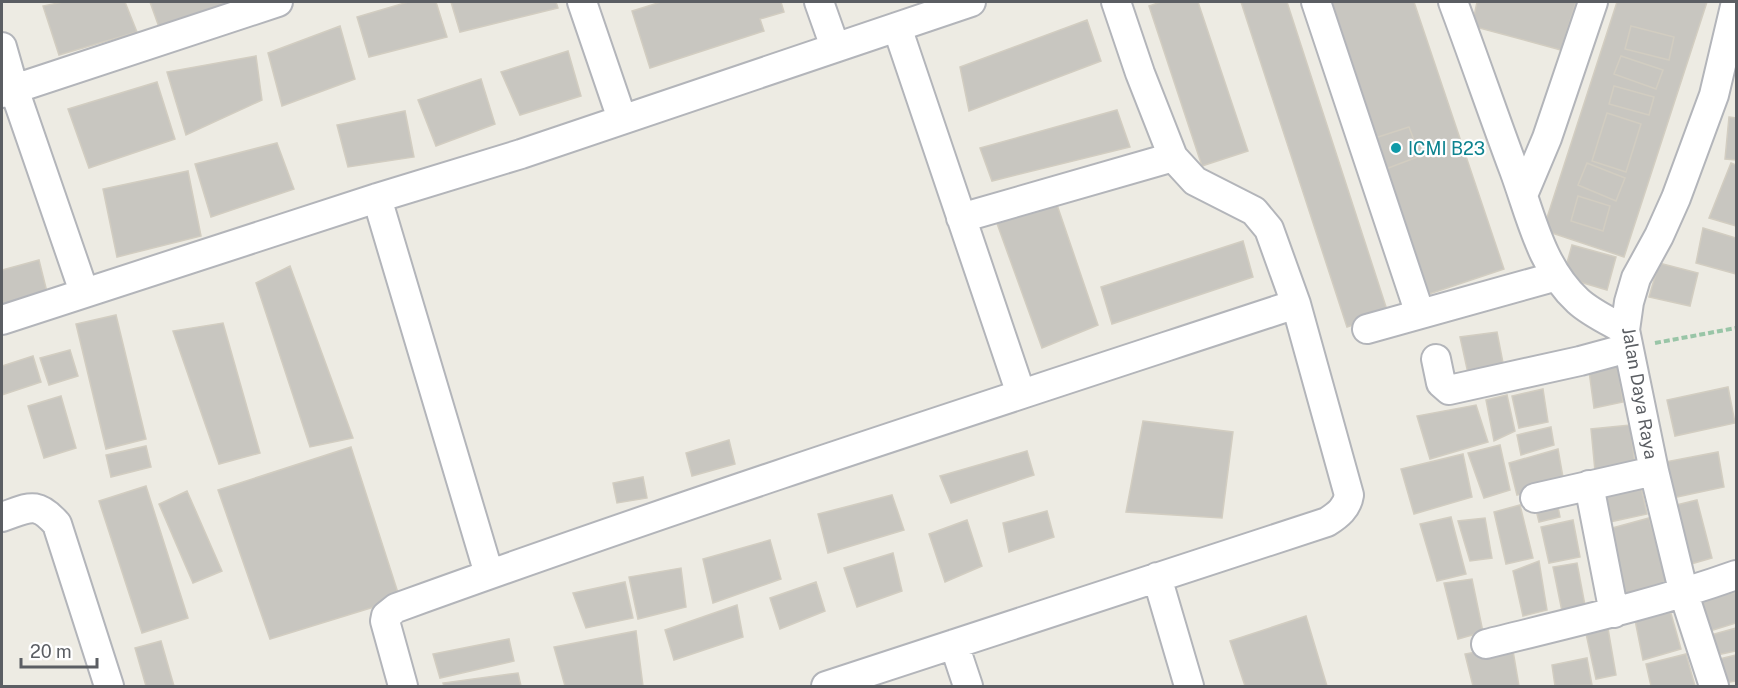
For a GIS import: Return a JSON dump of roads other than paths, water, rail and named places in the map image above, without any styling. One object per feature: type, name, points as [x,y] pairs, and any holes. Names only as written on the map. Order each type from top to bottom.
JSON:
[{"type":"street","points":[[8,91],[278,2]]},
{"type":"street","points":[[582,2],[622,119]]},
{"type":"street","points":[[819,2],[835,47]]},
{"type":"street","points":[[826,687],[1327,522],[1348,503],[1349,495],[1296,304],[1269,229],[1254,212],[1196,181],[1173,157],[1140,73],[1116,2]]},
{"type":"street","points":[[1316,2],[1420,314]]},
{"type":"street","points":[[1436,359],[1441,383],[1449,390],[1580,362],[1627,339],[1578,301],[1547,260],[1534,231],[1453,2]]},
{"type":"street","points":[[1523,195],[1547,138],[1593,2]]},
{"type":"street","name":"Jalan Daya Raya","points":[[1714,687],[1684,594],[1654,471],[1627,339],[1629,302],[1636,278],[1659,236],[1725,98],[1737,2]]},
{"type":"street","points":[[2,320],[377,198],[521,154],[897,27],[960,3]]},
{"type":"street","points":[[897,27],[1021,394]]},
{"type":"street","points":[[2,47],[8,91],[84,292]]},
{"type":"street","points":[[961,218],[1173,157]]},
{"type":"street","points":[[377,198],[489,574]]},
{"type":"street","points":[[1366,329],[1557,276]]},
{"type":"street","points":[[403,687],[386,629],[386,616],[396,608],[489,574],[1021,394],[1296,304]]},
{"type":"street","points":[[1535,498],[1654,471]]},
{"type":"street","points":[[1589,485],[1614,612]]},
{"type":"street","points":[[2,517],[29,508],[40,508],[57,524],[109,687]]},
{"type":"street","points":[[1486,644],[1684,594],[1737,574]]},
{"type":"street","points":[[1157,577],[1189,687]]},
{"type":"street","points":[[954,644],[968,687]]},
{"type":"place","name":"ICMI B23","points":[[1396,148]]}]
